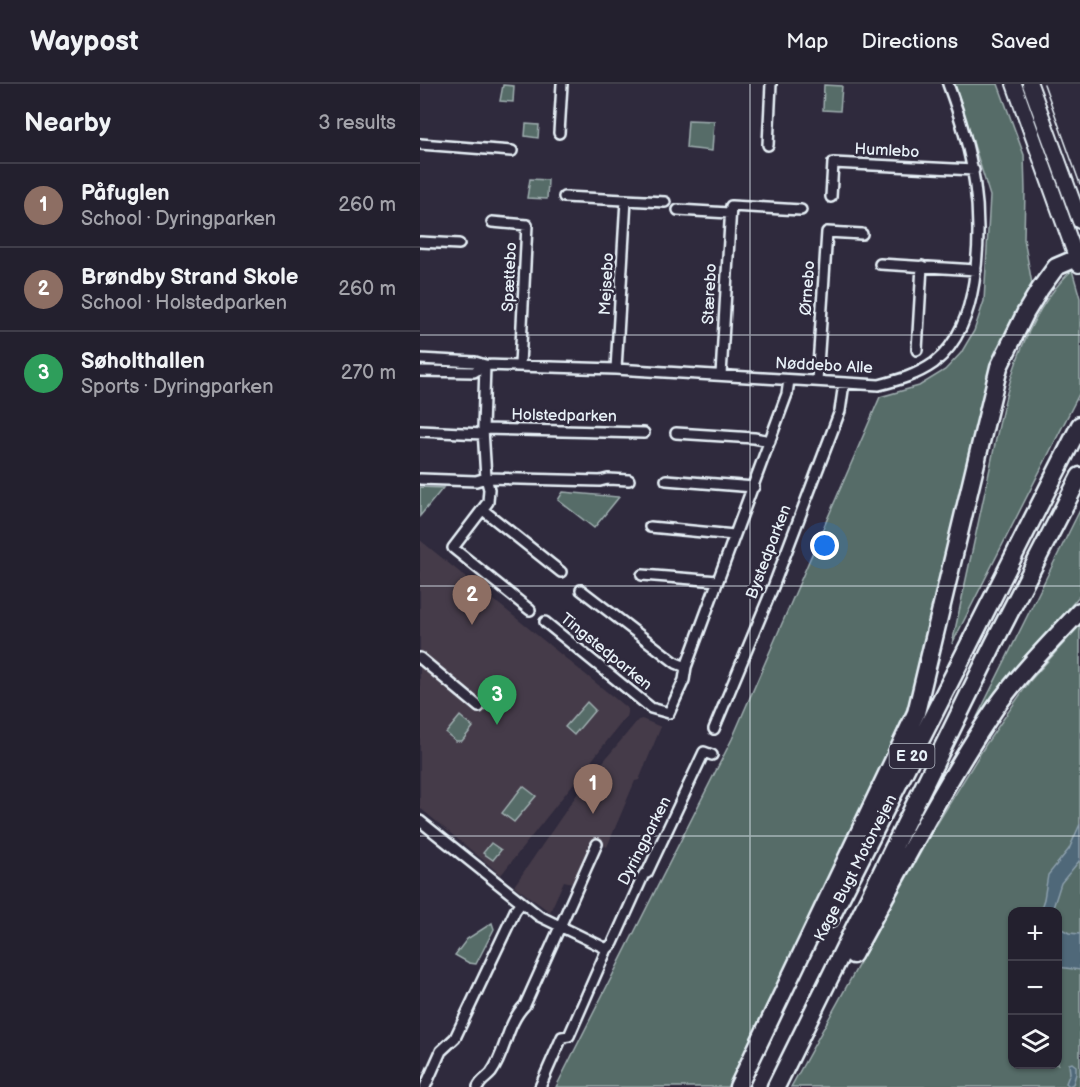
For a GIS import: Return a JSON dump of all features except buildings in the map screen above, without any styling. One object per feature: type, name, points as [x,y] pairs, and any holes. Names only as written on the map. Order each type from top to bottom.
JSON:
[{"type":"highway","points":[[738,1087],[916,712],[999,367],[1026,312],[1056,267],[1079,261]]},
{"type":"highway","name":"Køge Bugt Motorvejen","points":[[745,1087],[1080,425]]},
{"type":"highway","name":"Køge Bugt Motorvejen","points":[[778,1087],[994,643],[1080,476]]},
{"type":"highway","points":[[778,1087],[935,806],[997,705],[1080,611]]},
{"type":"main road","points":[[1014,84],[1079,261]]},
{"type":"main road","points":[[1030,84],[1080,221]]},
{"type":"street","points":[[559,133],[562,84]]},
{"type":"street","points":[[768,145],[771,84]]},
{"type":"street","name":"Nøddebo Alle","points":[[420,359],[475,362],[486,365],[616,369],[879,384],[901,380],[918,373],[948,349],[965,320],[976,270],[980,221],[974,170],[962,121],[948,84]]},
{"type":"street","points":[[420,144],[512,150]]},
{"type":"street","name":"Humlebo","points":[[831,197],[833,163],[974,170]]},
{"type":"street","points":[[564,197],[665,202]]},
{"type":"street","name":"Mejsebo","points":[[616,369],[626,200]]},
{"type":"street","points":[[678,210],[729,213],[731,206],[801,210]]},
{"type":"street","name":"Stærebo","points":[[721,375],[729,213]]},
{"type":"street","name":"Spættebo","points":[[492,222],[527,225],[520,365]]},
{"type":"street","name":"Ørnebo","points":[[817,381],[827,232],[862,234]]},
{"type":"street","points":[[420,242],[459,244]]},
{"type":"street","points":[[880,264],[976,270]]},
{"type":"street","points":[[921,345],[922,266]]},
{"type":"street","points":[[486,365],[483,431],[486,478],[489,489],[488,502],[453,548],[530,610]]},
{"type":"street","name":"Nøddebo Alle","points":[[420,371],[474,372],[486,365]]},
{"type":"street","name":"Tingstedparken","points":[[545,622],[651,708],[669,713],[684,680],[686,667],[734,535],[788,394],[789,380]]},
{"type":"street","name":"Bystedparken","points":[[714,729],[773,587],[840,411],[844,383]]},
{"type":"street","name":"Holstedparken","points":[[420,431],[644,433]]},
{"type":"street","points":[[676,433],[770,441]]},
{"type":"street","points":[[420,479],[476,481],[486,478],[600,482],[608,479],[629,480]]},
{"type":"street","points":[[666,480],[754,487]]},
{"type":"street","points":[[483,510],[561,572]]},
{"type":"street","points":[[650,527],[734,535]]},
{"type":"street","points":[[642,575],[718,581]]},
{"type":"street","name":"Tingstedparken","points":[[581,590],[676,663],[686,667]]},
{"type":"street","points":[[420,658],[480,707]]},
{"type":"street","name":"Dyringparken","points":[[540,1087],[562,1037],[568,1036],[607,949],[613,943],[704,752],[712,755]]},
{"type":"street","points":[[420,821],[539,916],[607,949]]},
{"type":"street","points":[[478,1087],[491,1072],[517,1013],[525,1005],[597,844]]},
{"type":"street","points":[[425,1087],[441,1051],[455,1038],[514,911],[521,903]]},
{"type":"shaded area","points":[[420,540],[628,709],[626,717],[501,875],[420,808]]},
{"type":"shaded area","points":[[642,719],[661,727],[639,780],[635,781],[607,847],[594,840],[576,884],[564,881],[550,912],[514,886],[582,787],[638,720]]},
{"type":"green space","points":[[955,84],[998,84],[1024,155],[1024,239],[1032,284],[991,366],[913,695],[810,922],[730,1087],[556,1087],[732,739],[880,397],[919,386],[945,370],[961,353],[974,331],[984,301],[990,196]]},
{"type":"green space","points":[[503,85],[514,86],[513,102],[500,101]]},
{"type":"green space","points":[[824,85],[842,86],[840,111],[823,110]]},
{"type":"green space","points":[[688,120],[714,121],[712,151],[686,148]]},
{"type":"green space","points":[[526,124],[539,125],[538,138],[525,136]]},
{"type":"green space","points":[[530,179],[548,180],[547,199],[527,198]]},
{"type":"green space","points":[[1072,270],[1080,298],[1080,392],[952,644],[1013,371],[1036,317],[1052,292]]},
{"type":"green space","points":[[420,487],[443,488],[420,516]]},
{"type":"green space","points":[[563,492],[619,497],[594,528],[558,500]]},
{"type":"green space","points":[[1080,510],[1080,595],[977,717]]},
{"type":"green space","points":[[1080,625],[1080,1087],[791,1087],[932,832],[986,744],[1029,682]]},
{"type":"green space","points":[[587,702],[595,710],[574,735],[565,727]]},
{"type":"green space","points":[[460,716],[473,727],[462,741],[456,741],[446,733]]},
{"type":"green space","points":[[523,786],[536,796],[514,822],[502,813]]},
{"type":"green space","points":[[491,843],[501,850],[493,860],[483,853]]},
{"type":"green space","points":[[492,923],[494,929],[476,964],[469,963],[455,955],[467,939]]},
{"type":"water","points":[[1080,824],[1080,860],[1061,883],[1053,907],[1041,907],[1048,875],[1069,849]]},
{"type":"water","points":[[1062,929],[1069,933],[1080,934],[1080,970],[1062,968]]},
{"type":"water","points":[[1069,1064],[1076,1066],[1076,1074],[1073,1084],[1069,1086],[1066,1083],[1070,1073]]},
{"type":"tram line","points":[[1044,84],[1080,184]]},
{"type":"place","name":"Brøndby Strand Skole","points":[[472,625]]},
{"type":"place","name":"Søholthallen","points":[[497,725]]},
{"type":"place","name":"Påfuglen","points":[[593,814]]}]
